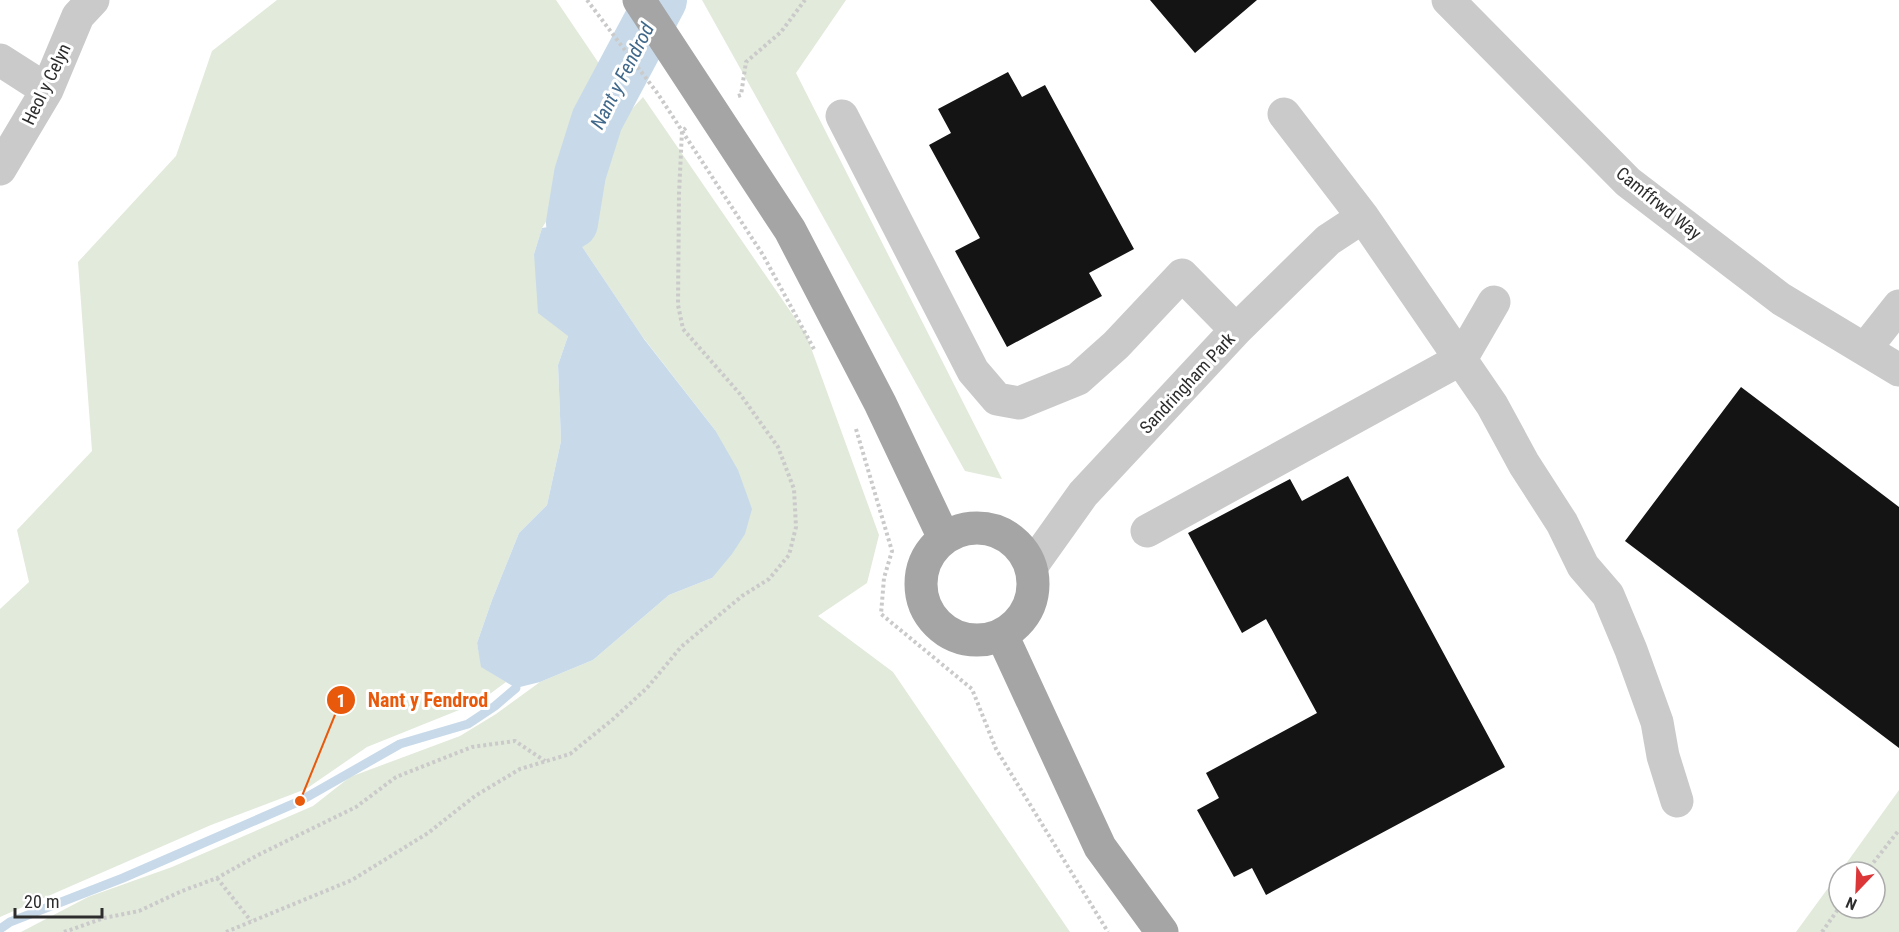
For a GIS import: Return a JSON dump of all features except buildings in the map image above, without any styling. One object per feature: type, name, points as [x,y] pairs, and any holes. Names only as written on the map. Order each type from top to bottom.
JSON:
[{"type":"main road","points":[[639,0],[789,230],[880,403],[944,538]]},
{"type":"main road","points":[[981,527],[993,529],[1011,538],[1024,552],[1031,567],[1034,587],[1030,605],[1019,621],[1002,635],[983,640],[956,636],[939,626],[927,609],[921,591],[925,560],[944,538],[962,529],[981,527]]},
{"type":"main road","points":[[1002,635],[1100,848],[1162,932]]},
{"type":"street","name":"Heol y Celyn","points":[[0,169],[47,90],[78,16],[93,0]]},
{"type":"street","name":"Camffrwd Way","points":[[1448,0],[1628,182],[1781,299],[1899,370]]},
{"type":"street","points":[[0,60],[47,90]]},
{"type":"street","points":[[1284,114],[1363,217],[1492,405],[1524,464],[1562,523],[1583,566],[1608,595],[1657,722],[1663,756],[1677,801]]},
{"type":"street","points":[[842,116],[973,371],[997,399],[1019,403],[1078,379],[1116,345],[1182,275],[1236,330]]},
{"type":"street","name":"Sandringham Park","points":[[1031,567],[1083,494],[1236,330],[1328,240],[1363,217]]},
{"type":"street","points":[[1147,531],[1461,359],[1494,302]]},
{"type":"street","points":[[1865,350],[1899,306]]},
{"type":"path","points":[[586,0],[658,94],[764,255],[817,355]]},
{"type":"path","points":[[682,131],[712,109],[741,95],[746,62],[781,32],[805,0]]},
{"type":"path","points":[[226,932],[352,880],[428,833],[475,796],[520,769],[570,754],[647,688],[681,647],[742,596],[769,579],[789,555],[796,527],[794,489],[778,447],[740,394],[683,329],[678,305],[682,131]]},
{"type":"path","points":[[855,425],[892,551],[884,578],[881,614],[972,689],[996,749],[1108,932]]},
{"type":"path","points":[[64,932],[104,918],[139,911],[182,891],[218,879],[258,855],[356,807],[396,777],[472,747],[515,741],[545,761]]},
{"type":"path","points":[[1875,860],[1899,830]]},
{"type":"path","points":[[218,879],[251,921]]},
{"type":"green space","points":[[277,0],[556,0],[602,68],[558,203],[542,228],[534,254],[568,336],[558,365],[561,441],[547,505],[519,533],[477,643],[482,667],[506,682],[479,702],[367,747],[306,789],[211,825],[0,917],[0,609],[29,582],[17,530],[92,451],[78,262],[176,156],[212,51]]},
{"type":"green space","points":[[702,0],[846,0],[796,73],[1002,479],[965,471]]},
{"type":"green space","points":[[643,97],[806,334],[879,535],[867,583],[818,616],[893,672],[1070,932],[21,932],[88,897],[172,867],[313,806],[350,777],[460,736],[496,714],[540,682],[593,660],[669,595],[712,578],[715,430],[642,336],[579,242],[591,167],[608,135]]},
{"type":"green space","points":[[1899,790],[1899,932],[1796,932],[1827,889],[1827,920],[1887,920],[1887,860],[1849,860]]},
{"type":"water","points":[[572,223],[579,242],[644,339],[715,430],[738,470],[752,509],[745,534],[712,578],[669,595],[593,660],[540,682],[516,688],[481,667],[477,643],[519,533],[547,505],[561,441],[558,365],[568,336],[538,313],[534,254],[542,228]]},
{"type":"waterway","name":"Nant y Fendrod","points":[[572,223],[580,174],[597,120],[661,0]]},
{"type":"waterway","name":"Nant y Fendrod","points":[[0,929],[10,922],[123,878],[300,801],[400,744],[468,724],[516,688]]},
{"type":"place","name":"Nant y Fendrod","points":[[300,801]]}]
